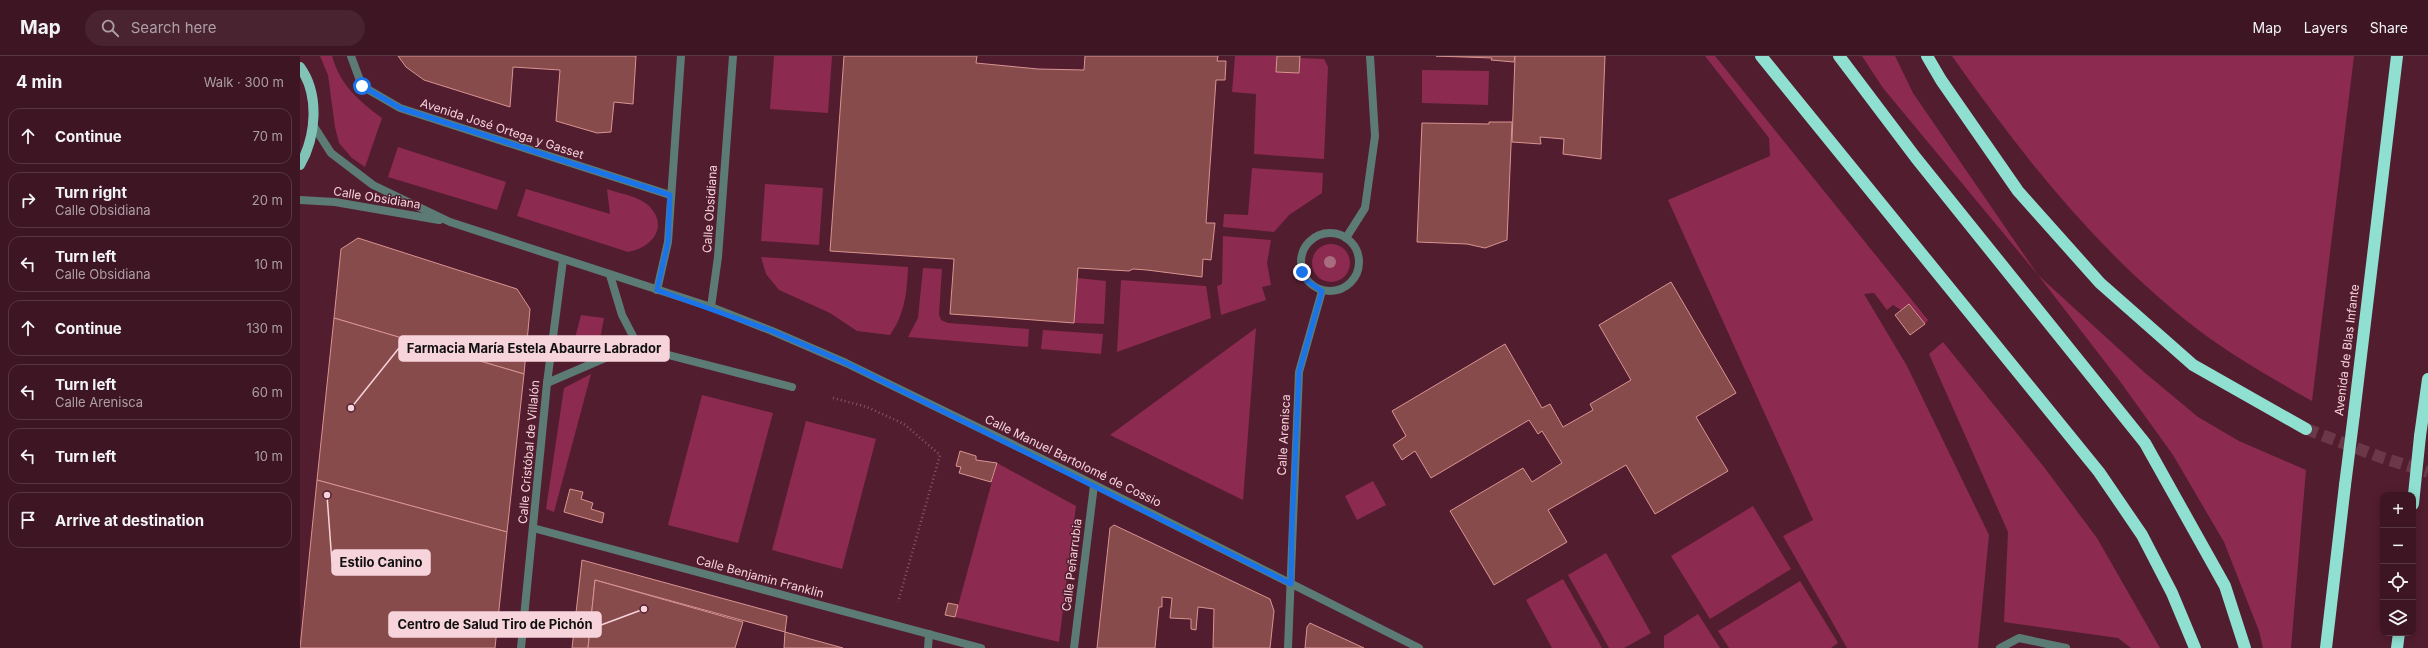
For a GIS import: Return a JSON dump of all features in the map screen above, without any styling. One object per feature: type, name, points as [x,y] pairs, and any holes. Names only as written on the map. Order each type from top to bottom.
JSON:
[{"type":"highway","points":[[1761,56],[2099,472],[2142,535],[2172,594],[2195,648]]},
{"type":"highway","points":[[1839,56],[1916,158],[2145,443],[2225,586],[2245,648]]},
{"type":"highway","points":[[1927,56],[1941,80],[2018,191],[2100,282],[2193,365],[2306,429]]},
{"type":"highway","name":"Avenida de Blas Infante","points":[[2326,648],[2397,56]]},
{"type":"highway","points":[[2414,492],[2428,379]]},
{"type":"highway","points":[[2397,648],[2399,636]]},
{"type":"main road","points":[[300,67],[312,97],[314,125],[307,153],[300,165]]},
{"type":"street","name":"Avenida José Ortega y Gasset","points":[[351,56],[362,86],[400,108],[670,195]]},
{"type":"street","points":[[657,290],[668,242],[670,195],[681,56]]},
{"type":"street","name":"Calle Obsidiana","points":[[314,125],[330,153],[373,185],[450,222],[711,307],[718,257],[733,56]]},
{"type":"street","points":[[1346,238],[1365,208],[1375,136],[1370,56]]},
{"type":"street","name":"Calle Obsidiana","points":[[300,200],[335,202],[450,222]]},
{"type":"street","points":[[1328,233],[1346,238],[1358,252],[1359,264],[1356,275],[1349,285],[1339,291],[1322,291],[1307,281],[1302,272],[1300,261],[1302,251],[1316,236],[1328,233]]},
{"type":"street","name":"Calle Cristóbal de Villalón","points":[[521,648],[547,383],[563,260]]},
{"type":"street","points":[[610,275],[622,314],[635,340],[653,351],[792,387]]},
{"type":"street","name":"Calle Arenisca","points":[[1288,648],[1299,372],[1322,291]]},
{"type":"street","name":"Calle Manuel Bartolomé de Cossio","points":[[711,307],[772,331],[846,363],[1094,485],[1419,648]]},
{"type":"street","points":[[547,383],[612,355],[653,351]]},
{"type":"street","name":"Calle Peñarrubia","points":[[1074,648],[1094,485]]},
{"type":"street","name":"Calle Benjamin Franklin","points":[[533,528],[981,648]]},
{"type":"street","points":[[928,648],[930,634]]},
{"type":"street","points":[[2000,648],[2019,638],[2066,648]]},
{"type":"path","points":[[833,398],[867,407],[904,424],[940,455],[898,602]]},
{"type":"shaded area","points":[[320,56],[332,56],[340,76],[351,92],[382,118],[365,167],[352,158],[339,143],[335,127],[328,75]]},
{"type":"shaded area","points":[[774,56],[832,56],[828,113],[770,109]]},
{"type":"shaded area","points":[[1235,56],[1277,56],[1276,72],[1299,73],[1300,58],[1324,59],[1328,67],[1324,159],[1254,154],[1256,94],[1232,92]]},
{"type":"shaded area","points":[[1705,56],[1715,56],[1928,320],[1925,324],[1909,304],[1901,310],[1893,305],[1887,310],[1874,293],[1864,294],[1907,366],[1989,535],[1978,648],[1847,648],[1783,536],[1813,520],[1668,200],[1770,156],[1769,138]]},
{"type":"shaded area","points":[[1862,56],[1895,56],[1913,93],[2038,275],[1883,88]]},
{"type":"shaded area","points":[[1952,56],[2354,56],[2312,401],[2253,367],[2197,329],[2161,300],[2127,268],[2064,202],[2035,167],[2006,131]]},
{"type":"shaded area","points":[[1422,70],[1489,71],[1488,105],[1422,103]]},
{"type":"shaded area","points":[[398,147],[506,182],[497,210],[388,177]]},
{"type":"shaded area","points":[[1252,168],[1323,173],[1322,193],[1289,215],[1274,232],[1223,227],[1224,214],[1248,215]]},
{"type":"shaded area","points":[[765,184],[823,188],[819,245],[761,241]]},
{"type":"shaded area","points":[[526,189],[610,214],[607,189],[641,200],[650,207],[658,222],[655,236],[644,246],[628,252],[517,216]]},
{"type":"shaded area","points":[[1223,236],[1271,240],[1267,263],[1271,285],[1262,287],[1266,300],[1221,315],[1217,286],[1222,284]]},
{"type":"shaded area","points":[[1327,244],[1335,244],[1342,247],[1347,252],[1350,263],[1347,274],[1342,279],[1335,282],[1327,282],[1320,279],[1315,274],[1312,267],[1312,259],[1315,252],[1320,247]]},
{"type":"shaded area","points":[[761,257],[908,267],[906,294],[899,319],[890,335],[857,331],[830,313],[779,290],[766,274]]},
{"type":"shaded area","points":[[923,268],[942,269],[939,314],[941,320],[948,323],[1029,329],[1028,347],[908,337],[918,318]]},
{"type":"shaded area","points":[[2038,275],[2144,372],[2198,417],[2239,441],[2306,470],[2291,648],[2263,648],[2259,631],[2224,542],[2173,455],[2119,380]]},
{"type":"shaded area","points":[[1077,278],[1106,281],[1104,324],[1074,323]]},
{"type":"shaded area","points":[[1121,280],[1206,286],[1211,318],[1117,352]]},
{"type":"shaded area","points":[[581,315],[604,318],[598,349],[569,361]]},
{"type":"shaded area","points":[[1256,328],[1243,500],[1110,435]]},
{"type":"shaded area","points":[[1043,330],[1103,334],[1101,354],[1041,349]]},
{"type":"shaded area","points":[[1943,342],[2044,467],[2097,538],[2160,648],[2131,648],[2118,638],[2004,622],[2008,532],[1929,354]]},
{"type":"shaded area","points":[[591,374],[554,512],[546,509],[564,388]]},
{"type":"shaded area","points":[[702,395],[773,413],[738,543],[668,525]]},
{"type":"shaded area","points":[[806,421],[876,439],[842,569],[772,550]]},
{"type":"shaded area","points":[[997,463],[1076,506],[1059,642],[955,617]]},
{"type":"shaded area","points":[[1373,481],[1386,505],[1357,520],[1345,496]]},
{"type":"shaded area","points":[[1753,506],[1791,569],[1710,619],[1671,556]]},
{"type":"shaded area","points":[[1606,553],[1651,633],[1624,648],[1609,648],[1568,575]]},
{"type":"shaded area","points":[[1563,579],[1602,648],[1552,648],[1526,600]]},
{"type":"shaded area","points":[[1800,581],[1838,643],[1831,648],[1729,648],[1718,631]]},
{"type":"shaded area","points":[[1698,614],[1720,648],[1664,648],[1664,636]]},
{"type":"building","points":[[398,56],[636,56],[633,104],[614,102],[611,132],[597,133],[556,121],[560,70],[513,67],[510,107],[424,80],[406,67]]},
{"type":"building","points":[[844,56],[977,56],[976,63],[1038,69],[1084,70],[1085,56],[1218,56],[1217,61],[1226,61],[1225,80],[1216,80],[1206,223],[1215,223],[1211,260],[1203,259],[1202,277],[1147,270],[1133,269],[1129,271],[1078,268],[1074,323],[950,314],[954,259],[830,251]]},
{"type":"building","points":[[1277,56],[1300,56],[1299,73],[1276,72]]},
{"type":"building","points":[[1436,56],[1515,56],[1514,62],[1491,60],[1492,58]]},
{"type":"building","points":[[1515,56],[1605,56],[1601,159],[1563,154],[1564,139],[1540,137],[1541,144],[1512,142]]},
{"type":"building","points":[[1489,122],[1512,122],[1507,240],[1485,248],[1467,244],[1417,242],[1422,123],[1489,124]]},
{"type":"building","points":[[358,238],[517,289],[530,309],[524,374],[334,318],[341,249]]},
{"type":"building","points":[[1671,282],[1736,393],[1696,417],[1728,471],[1655,514],[1626,465],[1548,510],[1567,542],[1494,585],[1450,511],[1523,468],[1532,482],[1562,463],[1542,431],[1538,434],[1529,420],[1431,478],[1415,451],[1402,460],[1393,445],[1406,436],[1392,411],[1505,344],[1542,408],[1550,404],[1563,427],[1593,410],[1590,404],[1631,380],[1599,325]]},
{"type":"building","points":[[1909,304],[1925,324],[1910,335],[1895,315]]},
{"type":"building","points":[[334,318],[524,374],[507,532],[317,480]]},
{"type":"building","points":[[960,451],[976,456],[976,460],[997,463],[991,482],[959,473],[961,467],[956,466]]},
{"type":"building","points":[[317,480],[507,532],[495,648],[300,648]]},
{"type":"building","points":[[570,489],[583,492],[581,499],[593,503],[591,509],[604,513],[602,523],[564,512]]},
{"type":"building","points":[[1114,525],[1270,599],[1274,611],[1270,648],[1213,648],[1214,609],[1198,607],[1196,630],[1191,629],[1191,619],[1170,618],[1172,598],[1162,597],[1162,607],[1159,607],[1155,648],[1097,648],[1110,528]]},
{"type":"building","points":[[582,560],[787,616],[785,632],[595,580],[588,648],[572,648]]},
{"type":"building","points":[[595,580],[743,622],[735,648],[588,648]]},
{"type":"building","points":[[948,603],[958,605],[955,617],[945,615]]},
{"type":"building","points":[[1310,623],[1364,648],[1305,648],[1307,627]]},
{"type":"building","points":[[785,632],[843,648],[784,648]]},
{"type":"tunnel","points":[[2306,429],[2383,458],[2428,472]]},
{"type":"place","name":"Farmacia María Estela Abaurre Labrador","points":[[351,408]]},
{"type":"place","name":"Estilo Canino","points":[[327,495]]},
{"type":"place","name":"Centro de Salud Tiro de Pichón","points":[[644,609]]},
{"type":"route","points":[[362,86],[400,108],[670,195],[668,242],[657,290],[711,307],[772,331],[846,363],[1291,584],[1299,372],[1322,291],[1307,281],[1302,272]]}]
